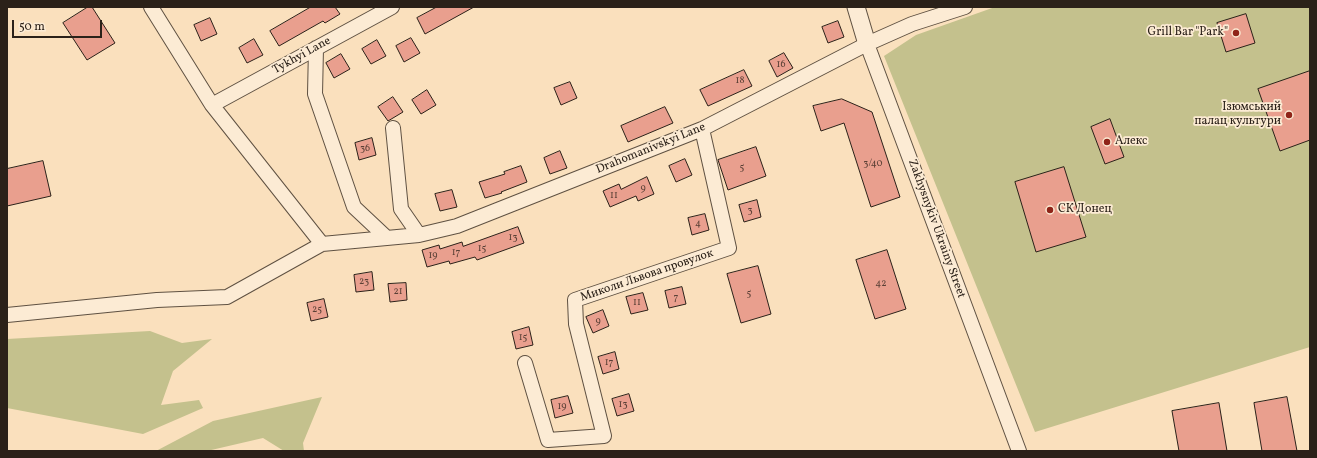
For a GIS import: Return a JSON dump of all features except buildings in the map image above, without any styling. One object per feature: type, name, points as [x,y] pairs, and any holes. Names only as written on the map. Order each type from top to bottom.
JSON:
[{"type":"street","points":[[7,315],[157,300],[227,297],[322,244],[212,105],[151,7]]},
{"type":"street","name":"Tykhyi Lane","points":[[212,105],[392,7]]},
{"type":"street","name":"Zakhysnykiv Ukrainy Street","points":[[856,7],[867,44],[1019,451]]},
{"type":"street","name":"Drahomanivskyi Lane","points":[[322,244],[419,235],[457,226],[702,129],[867,44],[912,24],[965,7]]},
{"type":"street","points":[[316,48],[315,94],[354,207],[387,238]]},
{"type":"street","points":[[393,128],[401,209],[419,235]]},
{"type":"street","name":"Миколи Львова провулок","points":[[526,363],[548,440],[604,436],[576,324],[575,300],[729,248],[702,129]]},
{"type":"shaded area","points":[[995,7],[1310,7],[1310,347],[1035,432],[884,56],[916,35]]},
{"type":"shaded area","points":[[150,331],[182,343],[212,339],[173,371],[161,405],[199,400],[203,408],[143,434],[7,408],[7,339]]},
{"type":"shaded area","points":[[322,397],[303,443],[304,451],[284,451],[263,438],[207,451],[156,451],[213,421]]},
{"type":"place","name":"Grill Bar \"Park\"","points":[[1236,33]]},
{"type":"place","name":"Ізюмський палац культури","points":[[1289,115]]},
{"type":"place","name":"Алекс","points":[[1107,142]]},
{"type":"place","name":"СК Донец","points":[[1050,210]]}]
